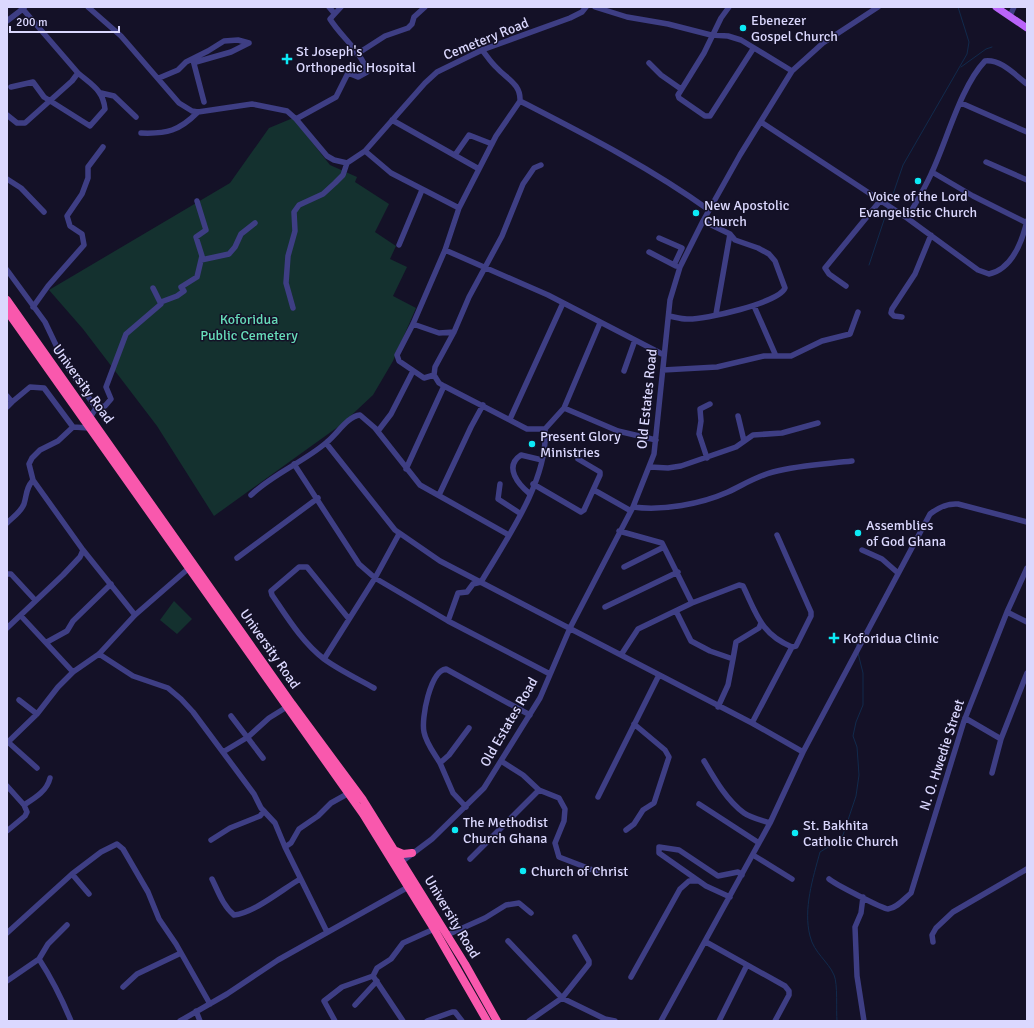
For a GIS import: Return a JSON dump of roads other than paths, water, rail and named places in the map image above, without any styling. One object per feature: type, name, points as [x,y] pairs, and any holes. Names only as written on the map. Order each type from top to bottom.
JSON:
[{"type":"highway","name":"University Road","points":[[7,300],[91,416],[399,864],[447,935],[497,1021]]},
{"type":"highway","name":"University Road","points":[[7,311],[189,568],[290,705],[363,800],[396,851],[399,864]]},
{"type":"highway","points":[[396,851],[403,854],[412,853]]},
{"type":"highway","name":"University Road","points":[[412,885],[434,929],[486,1021]]},
{"type":"main road","points":[[996,7],[1027,28]]},
{"type":"street","points":[[88,7],[121,36],[180,103],[192,111],[198,112],[252,104],[287,111],[296,119],[327,156],[334,160],[347,163],[343,175],[335,183],[323,194],[299,205],[294,212],[295,231],[288,256],[286,283],[293,308]]},
{"type":"street","points":[[329,7],[334,13]]},
{"type":"street","points":[[296,119],[336,97],[348,73],[358,77],[367,73],[358,54],[330,21],[330,18],[341,7]]},
{"type":"street","points":[[358,54],[385,36],[408,28],[412,24],[414,17],[425,7]]},
{"type":"street","name":"Cemetery Road","points":[[347,163],[365,151],[437,72],[482,50],[570,18],[582,12],[586,7]]},
{"type":"street","points":[[594,7],[627,17],[668,24],[711,35],[728,36],[740,40],[792,71]]},
{"type":"street","points":[[729,7],[711,35],[704,53],[681,89],[678,95],[679,98],[708,118],[753,49]]},
{"type":"street","name":"Old Estates Road","points":[[399,864],[432,839],[466,808],[484,788],[530,715],[570,628],[619,531],[632,509],[654,454],[670,300],[677,266],[792,71],[823,43],[878,7]]},
{"type":"street","points":[[1010,16],[1014,7]]},
{"type":"street","points":[[7,21],[23,8],[68,59],[78,73],[101,93],[114,96],[136,116]]},
{"type":"street","points":[[159,78],[178,70],[186,62],[193,60],[224,41],[238,40],[249,43],[231,52],[196,62],[193,60]]},
{"type":"street","points":[[434,375],[424,378],[397,358],[446,250],[459,208],[492,144],[520,101],[520,95],[514,82],[496,68],[482,50]]},
{"type":"street","points":[[193,60],[204,102]]},
{"type":"street","points":[[907,218],[932,172],[968,87],[985,61],[993,60],[1007,68],[1027,84]]},
{"type":"street","points":[[649,63],[661,75],[681,89]]},
{"type":"street","points":[[7,115],[17,123],[25,123],[72,81],[78,73]]},
{"type":"street","points":[[11,88],[33,82],[44,97],[90,126],[105,109],[101,93]]},
{"type":"street","points":[[520,101],[624,155],[671,183],[709,210]]},
{"type":"street","points":[[961,103],[1027,132]]},
{"type":"street","points":[[141,133],[170,132],[188,123],[198,112]]},
{"type":"street","points":[[392,120],[479,168]]},
{"type":"street","points":[[761,122],[907,218],[978,270],[989,274],[1003,268],[1015,252],[1027,222],[973,196],[932,172]]},
{"type":"street","points":[[455,155],[469,135],[492,144]]},
{"type":"street","points":[[33,307],[48,286],[84,244],[82,234],[70,226],[67,216],[82,194],[88,178],[88,167],[103,147]]},
{"type":"street","points":[[365,151],[391,173],[459,208]]},
{"type":"street","points":[[986,162],[1027,180]]},
{"type":"street","points":[[541,165],[534,168],[523,184],[502,236],[485,267],[454,332],[435,366],[434,375],[444,386],[527,428],[535,430],[545,429]]},
{"type":"street","points":[[7,179],[21,188],[44,212]]},
{"type":"street","points":[[399,245],[422,190]]},
{"type":"street","points":[[91,416],[96,408],[105,406],[111,399],[106,387],[126,334],[160,302],[177,296],[184,291],[181,287],[197,277],[201,260],[200,247],[196,237],[206,230],[197,201]]},
{"type":"street","points":[[846,286],[829,274],[825,268],[880,201]]},
{"type":"street","points":[[669,316],[687,319],[754,306],[782,294],[786,288],[775,261],[769,254],[758,248],[735,240],[730,234],[703,221]]},
{"type":"street","points":[[201,260],[229,254],[235,247],[241,234],[255,223]]},
{"type":"street","points":[[716,314],[730,234]]},
{"type":"street","points":[[902,317],[894,316],[891,312],[892,309],[915,274],[931,235]]},
{"type":"street","points":[[649,252],[677,266],[682,248],[659,238]]},
{"type":"street","points":[[446,250],[563,303],[664,354]]},
{"type":"street","points":[[7,270],[45,322],[73,377],[96,408]]},
{"type":"street","points":[[153,288],[160,302]]},
{"type":"street","points":[[510,419],[563,303]]},
{"type":"street","points":[[754,306],[776,356]]},
{"type":"street","points":[[663,370],[717,367],[764,356],[791,356],[822,341],[850,334],[858,312]]},
{"type":"street","points":[[448,620],[458,593],[467,592],[473,584],[481,582],[521,514],[542,460],[545,448],[545,429],[564,408],[600,323]]},
{"type":"street","points":[[413,324],[439,333],[454,332]]},
{"type":"street","points":[[624,371],[635,340]]},
{"type":"street","points":[[378,432],[391,414],[413,371]]},
{"type":"street","points":[[406,470],[444,386]]},
{"type":"street","points":[[7,407],[30,387],[44,388],[73,427]]},
{"type":"street","points":[[7,396],[12,402]]},
{"type":"street","points":[[707,458],[699,430],[701,421],[700,408],[710,404]]},
{"type":"street","points":[[439,495],[483,405]]},
{"type":"street","points":[[564,408],[618,431],[656,440]]},
{"type":"street","points":[[251,494],[266,482],[326,443],[356,416],[360,415],[369,421],[406,470],[420,485],[509,535]]},
{"type":"street","points":[[738,416],[744,441]]},
{"type":"street","points":[[650,467],[668,468],[707,458],[736,447],[753,435],[782,433],[818,423]]},
{"type":"street","points":[[89,428],[73,427],[58,441],[40,450],[32,458],[29,464],[33,480],[83,550],[135,615]]},
{"type":"street","points":[[326,443],[390,525],[399,534],[440,561],[752,723],[803,752]]},
{"type":"street","points":[[530,494],[518,484],[514,476],[513,469],[518,457],[522,455],[542,460]]},
{"type":"street","points":[[533,484],[581,512],[594,490],[599,479],[600,472],[578,459]]},
{"type":"street","points":[[594,490],[632,509],[652,509],[685,504],[727,492],[772,472],[798,466],[852,461]]},
{"type":"street","points":[[294,464],[318,498],[359,564],[375,578],[448,620],[550,674]]},
{"type":"street","points":[[7,522],[21,508],[28,486],[33,480]]},
{"type":"street","points":[[500,484],[498,499],[521,514]]},
{"type":"street","points":[[237,558],[318,498]]},
{"type":"street","points":[[661,1021],[706,942],[770,823],[803,752],[930,514],[942,506],[950,503],[968,505],[1027,522]]},
{"type":"street","points":[[619,531],[659,541],[678,572],[692,603]]},
{"type":"street","points":[[324,659],[375,578],[399,534]]},
{"type":"street","points":[[752,723],[792,647],[796,646],[811,616],[811,612],[777,535]]},
{"type":"street","points":[[624,567],[664,548]]},
{"type":"street","points":[[7,628],[63,575],[80,557],[83,550]]},
{"type":"street","points":[[862,550],[882,559],[898,573]]},
{"type":"street","points":[[348,619],[307,567],[299,567],[271,591],[272,595],[306,641],[324,659],[374,688]]},
{"type":"street","points":[[37,768],[7,742],[37,714],[58,687],[74,672],[99,654],[135,615],[189,568]]},
{"type":"street","name":"N. O. Hwedie Street","points":[[828,879],[838,886],[888,909],[896,906],[911,893],[965,718],[1007,612],[1027,568]]},
{"type":"street","points":[[605,607],[678,572]]},
{"type":"street","points":[[7,574],[11,574],[35,600]]},
{"type":"street","points":[[47,642],[67,631],[73,621],[111,584]]},
{"type":"street","points":[[621,655],[636,630],[692,603],[741,585],[761,623],[772,636],[792,647]]},
{"type":"street","points":[[676,611],[691,641],[710,651],[733,659]]},
{"type":"street","points":[[1007,612],[1027,622]]},
{"type":"street","points":[[21,616],[74,672]]},
{"type":"street","points":[[718,706],[728,685],[736,642],[759,628],[761,623]]},
{"type":"street","points":[[99,654],[133,676],[168,688],[189,708],[254,794],[264,811],[275,823],[300,879],[327,932]]},
{"type":"street","points":[[466,808],[453,793],[440,762],[427,742],[422,725],[428,695],[437,673],[446,668],[530,715]]},
{"type":"street","points":[[992,773],[1001,739],[1027,673]]},
{"type":"street","points":[[598,797],[659,675]]},
{"type":"street","points":[[19,700],[37,714]]},
{"type":"street","points":[[223,752],[248,737],[269,718],[290,705]]},
{"type":"street","points":[[231,716],[263,758]]},
{"type":"street","points":[[965,718],[1001,739]]},
{"type":"street","points":[[626,830],[634,824],[644,810],[654,803],[670,757],[665,750],[634,724]]},
{"type":"street","points":[[440,762],[449,755],[469,728]]},
{"type":"street","points":[[501,761],[523,775],[539,790],[559,798],[565,809],[564,821],[555,843],[558,857],[598,872]]},
{"type":"street","points":[[704,761],[714,777],[739,809],[745,814],[770,823]]},
{"type":"street","points":[[24,806],[48,786],[50,778]]},
{"type":"street","points":[[7,786],[24,806],[27,812],[25,816],[7,830]]},
{"type":"street","points":[[470,859],[539,790]]},
{"type":"street","points":[[285,847],[290,843],[299,829],[318,816],[331,803],[349,793]]},
{"type":"street","points":[[699,804],[759,843]]},
{"type":"street","points":[[211,840],[230,828],[260,816],[264,811]]},
{"type":"street","points":[[7,933],[72,874],[110,846],[117,844],[120,845],[153,901],[159,919],[181,953],[210,1004]]},
{"type":"street","points":[[730,897],[698,880],[659,853],[659,847],[679,850],[718,876],[738,872],[742,875]]},
{"type":"street","points":[[752,855],[792,879]]},
{"type":"street","points":[[933,942],[932,935],[936,928],[953,912],[1027,869]]},
{"type":"street","points":[[72,874],[88,894]]},
{"type":"street","points":[[212,879],[229,911],[234,915],[250,909],[300,879]]},
{"type":"street","points":[[631,977],[680,889],[689,882],[698,880]]},
{"type":"street","points":[[180,1021],[210,1004],[278,960],[412,885]]},
{"type":"street","points":[[862,897],[861,913],[855,927],[857,976],[864,1021]]},
{"type":"street","points":[[447,935],[485,918],[506,905],[519,903],[531,913]]},
{"type":"street","points":[[7,981],[39,959],[48,944],[67,926]]},
{"type":"street","points":[[355,1005],[375,979],[377,968],[388,962],[403,943],[434,929]]},
{"type":"street","points":[[529,1021],[538,1018],[562,998],[589,962],[575,937]]},
{"type":"street","points":[[508,941],[562,998],[605,1019],[615,1021]]},
{"type":"street","points":[[706,942],[780,982],[789,991],[786,1002],[775,1021]]},
{"type":"street","points":[[123,987],[137,974],[181,953]]},
{"type":"street","points":[[39,959],[59,992],[70,1021]]},
{"type":"street","points":[[719,1021],[747,965]]},
{"type":"street","points":[[335,1021],[324,1001],[342,987],[375,979]]},
{"type":"street","points":[[375,979],[404,1021]]},
{"type":"street","points":[[196,1011],[200,1021]]},
{"type":"street","points":[[427,1021],[455,1012],[462,1021]]},
{"type":"waterway","points":[[890,203],[903,165],[967,54],[969,42],[958,7]]},
{"type":"waterway","points":[[961,67],[986,49],[992,47]]},
{"type":"waterway","points":[[869,265],[888,208]]},
{"type":"waterway","points":[[855,639],[857,646]]},
{"type":"waterway","points":[[837,1021],[835,979],[828,965],[812,942],[808,926],[808,904],[814,872],[820,852],[838,841],[843,835],[856,796],[859,775],[857,747],[853,736],[856,722],[863,705],[863,673],[858,653]]},
{"type":"place","name":"Ebenezer Gospel Church","points":[[743,28]]},
{"type":"place","name":"St Joseph's Orthopedic Hospital","points":[[287,59]]},
{"type":"place","name":"Voice of the Lord Evangelistic Church","points":[[918,181]]},
{"type":"place","name":"New Apostolic Church","points":[[696,213]]},
{"type":"place","name":"Present Glory Ministries","points":[[532,444]]},
{"type":"place","name":"Assemblies of God Ghana","points":[[858,533]]},
{"type":"place","name":"Koforidua Clinic","points":[[834,638]]},
{"type":"place","name":"The Methodist Church Ghana","points":[[455,830]]},
{"type":"place","name":"St. Bakhita Catholic Church","points":[[795,833]]},
{"type":"place","name":"Church of Christ","points":[[523,871]]},
{"type":"park label","name":"Koforidua Public Cemetery","points":[[249,328]]}]
